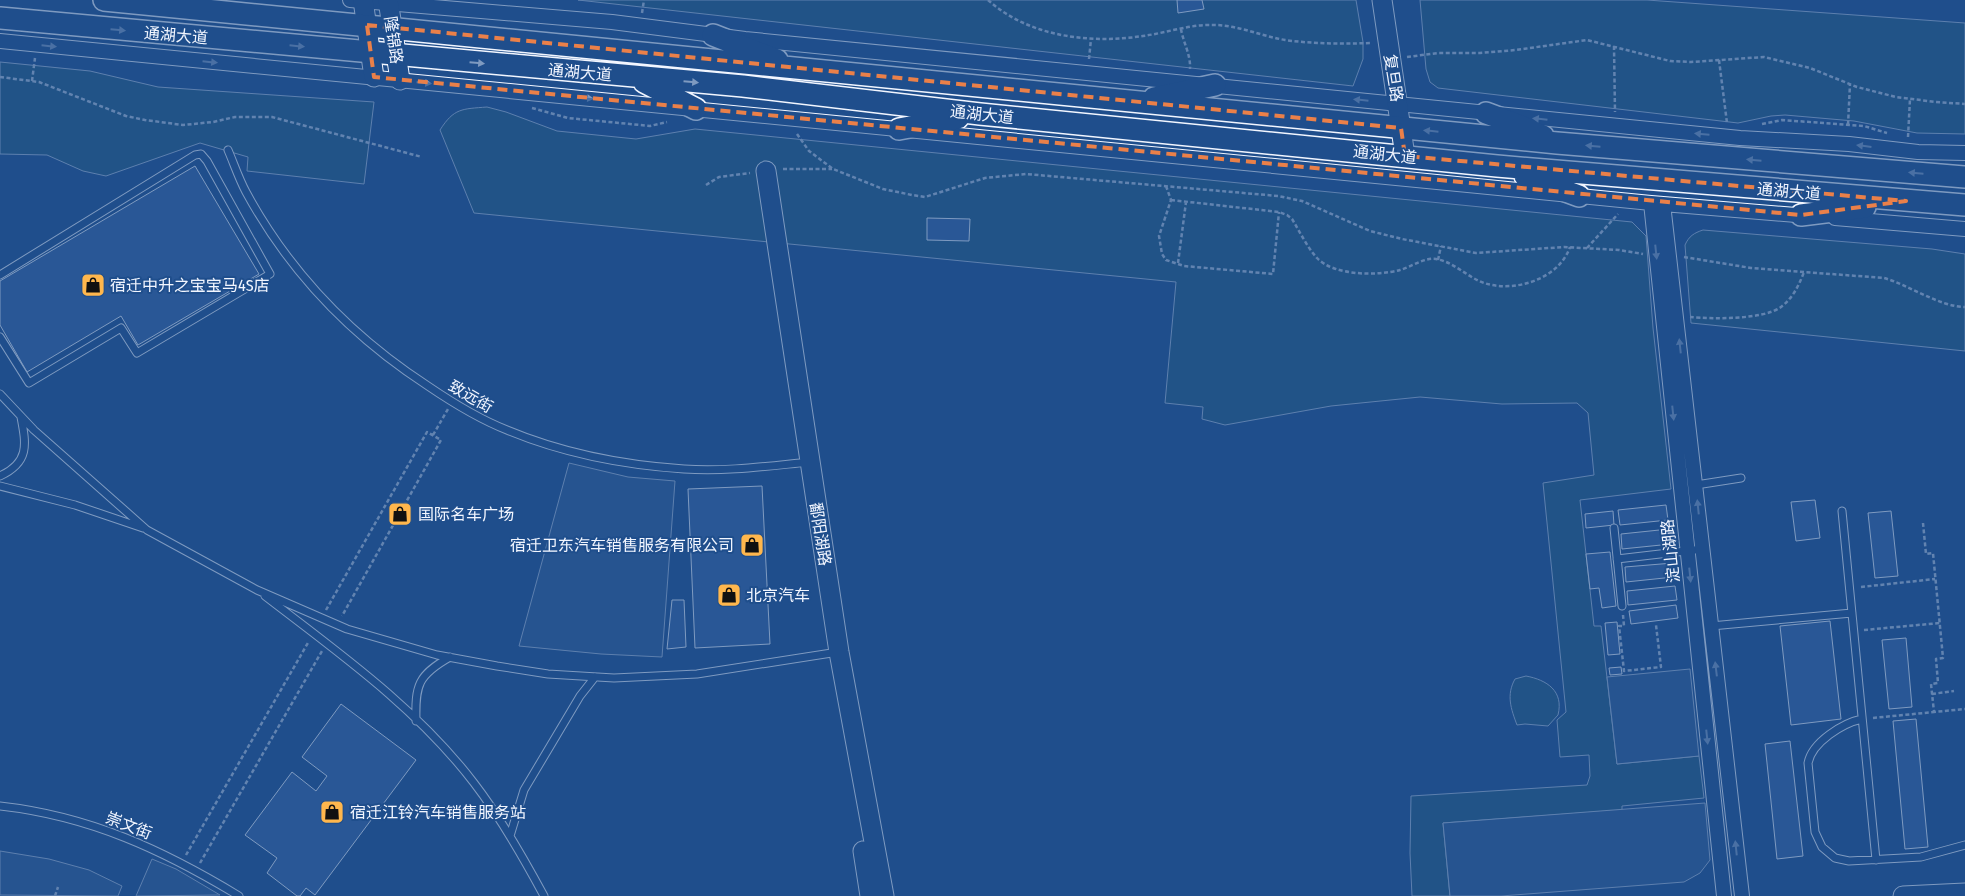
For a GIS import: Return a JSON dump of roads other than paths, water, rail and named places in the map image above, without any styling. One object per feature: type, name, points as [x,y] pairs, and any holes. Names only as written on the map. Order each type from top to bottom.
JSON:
[{"type":"main road","name":"通湖大道","points":[[104,0],[146,4],[270,30],[371,54],[397,56],[541,56],[803,70],[1557,143],[1965,177]]},
{"type":"main road","points":[[146,4],[172,0]]},
{"type":"main road","name":"通湖大道","points":[[0,18],[270,30],[367,25],[541,56],[635,77],[748,87],[980,114],[1497,166],[1965,205]]},
{"type":"main road","points":[[713,35],[803,70]]},
{"type":"main road","points":[[635,77],[696,109]]},
{"type":"main road","points":[[1133,102],[1215,85]]},
{"type":"main road","points":[[1486,113],[1521,126],[1557,143]]},
{"type":"main road","points":[[899,129],[980,114]]},
{"type":"main road","points":[[1497,166],[1579,196]]},
{"type":"main road","points":[[1801,215],[1906,201]]},
{"type":"main road","points":[[1942,204],[1965,212]]},
{"type":"street","points":[[359,0],[612,22],[713,35],[1740,138],[1849,144],[1918,152],[1965,154]]},
{"type":"street","name":"隆锦路","points":[[359,0],[367,25],[374,78]]},
{"type":"street","name":"复旦路","points":[[1382,0],[1405,156]]},
{"type":"street","name":"隆锦路","points":[[388,2],[400,80]]},
{"type":"street","points":[[0,41],[1657,204],[1965,229]]},
{"type":"street","name":"鄱阳湖路","points":[[761,172],[870,896]]},
{"type":"street","name":"淀山湖路","points":[[1657,204],[1688,551],[1724,896]]},
{"type":"street","name":"淀山湖路","points":[[1663,256],[1676,316],[1742,896]]},
{"type":"street","name":"鄱阳湖路","points":[[834,653],[884,896]]},
{"type":"street","points":[[1903,896],[1965,893]]},
{"type":"lane","name":"致远街","points":[[228,150],[246,191],[268,228],[302,276],[323,301],[377,350],[408,373],[474,415],[507,431],[538,442],[610,460],[651,466],[687,469],[726,469],[805,463]]},
{"type":"lane","points":[[0,275],[195,155],[201,154],[207,161],[270,274],[137,353],[121,328],[29,383],[0,337]]},
{"type":"lane","points":[[0,394],[34,430],[147,530]]},
{"type":"lane","points":[[0,476],[11,470],[22,459],[25,443],[20,416]]},
{"type":"lane","points":[[1696,485],[1741,478]]},
{"type":"lane","points":[[0,486],[75,505],[147,530],[257,590],[336,625],[394,643],[450,657],[548,674],[614,678],[697,674],[834,653]]},
{"type":"lane","points":[[1842,511],[1876,860]]},
{"type":"lane","points":[[1614,528],[1622,606]]},
{"type":"lane","points":[[1617,559],[1703,549]]},
{"type":"lane","points":[[257,590],[372,678],[435,739],[474,782],[510,836],[544,896]]},
{"type":"lane","points":[[1711,626],[1852,613]]},
{"type":"lane","points":[[416,721],[416,698],[421,679],[432,667],[450,657]]},
{"type":"lane","points":[[510,836],[524,790],[580,696],[595,677]]},
{"type":"lane","points":[[1862,719],[1850,722],[1839,728],[1819,744],[1810,756],[1808,763],[1815,832],[1822,848],[1835,858],[1849,861],[1921,857],[1965,845]]},
{"type":"lane","name":"崇文街","points":[[0,806],[72,819],[128,837],[182,862],[239,896]]},
{"type":"place","name":"宿迁中升之宝宝马4S店","points":[[93,285]]},
{"type":"place","name":"国际名车广场","points":[[400,514]]},
{"type":"place","name":"宿迁卫东汽车销售服务有限公司","points":[[752,545]]},
{"type":"place","name":"北京汽车","points":[[729,595]]},
{"type":"place","name":"宿迁江铃汽车销售服务站","points":[[332,812]]}]
